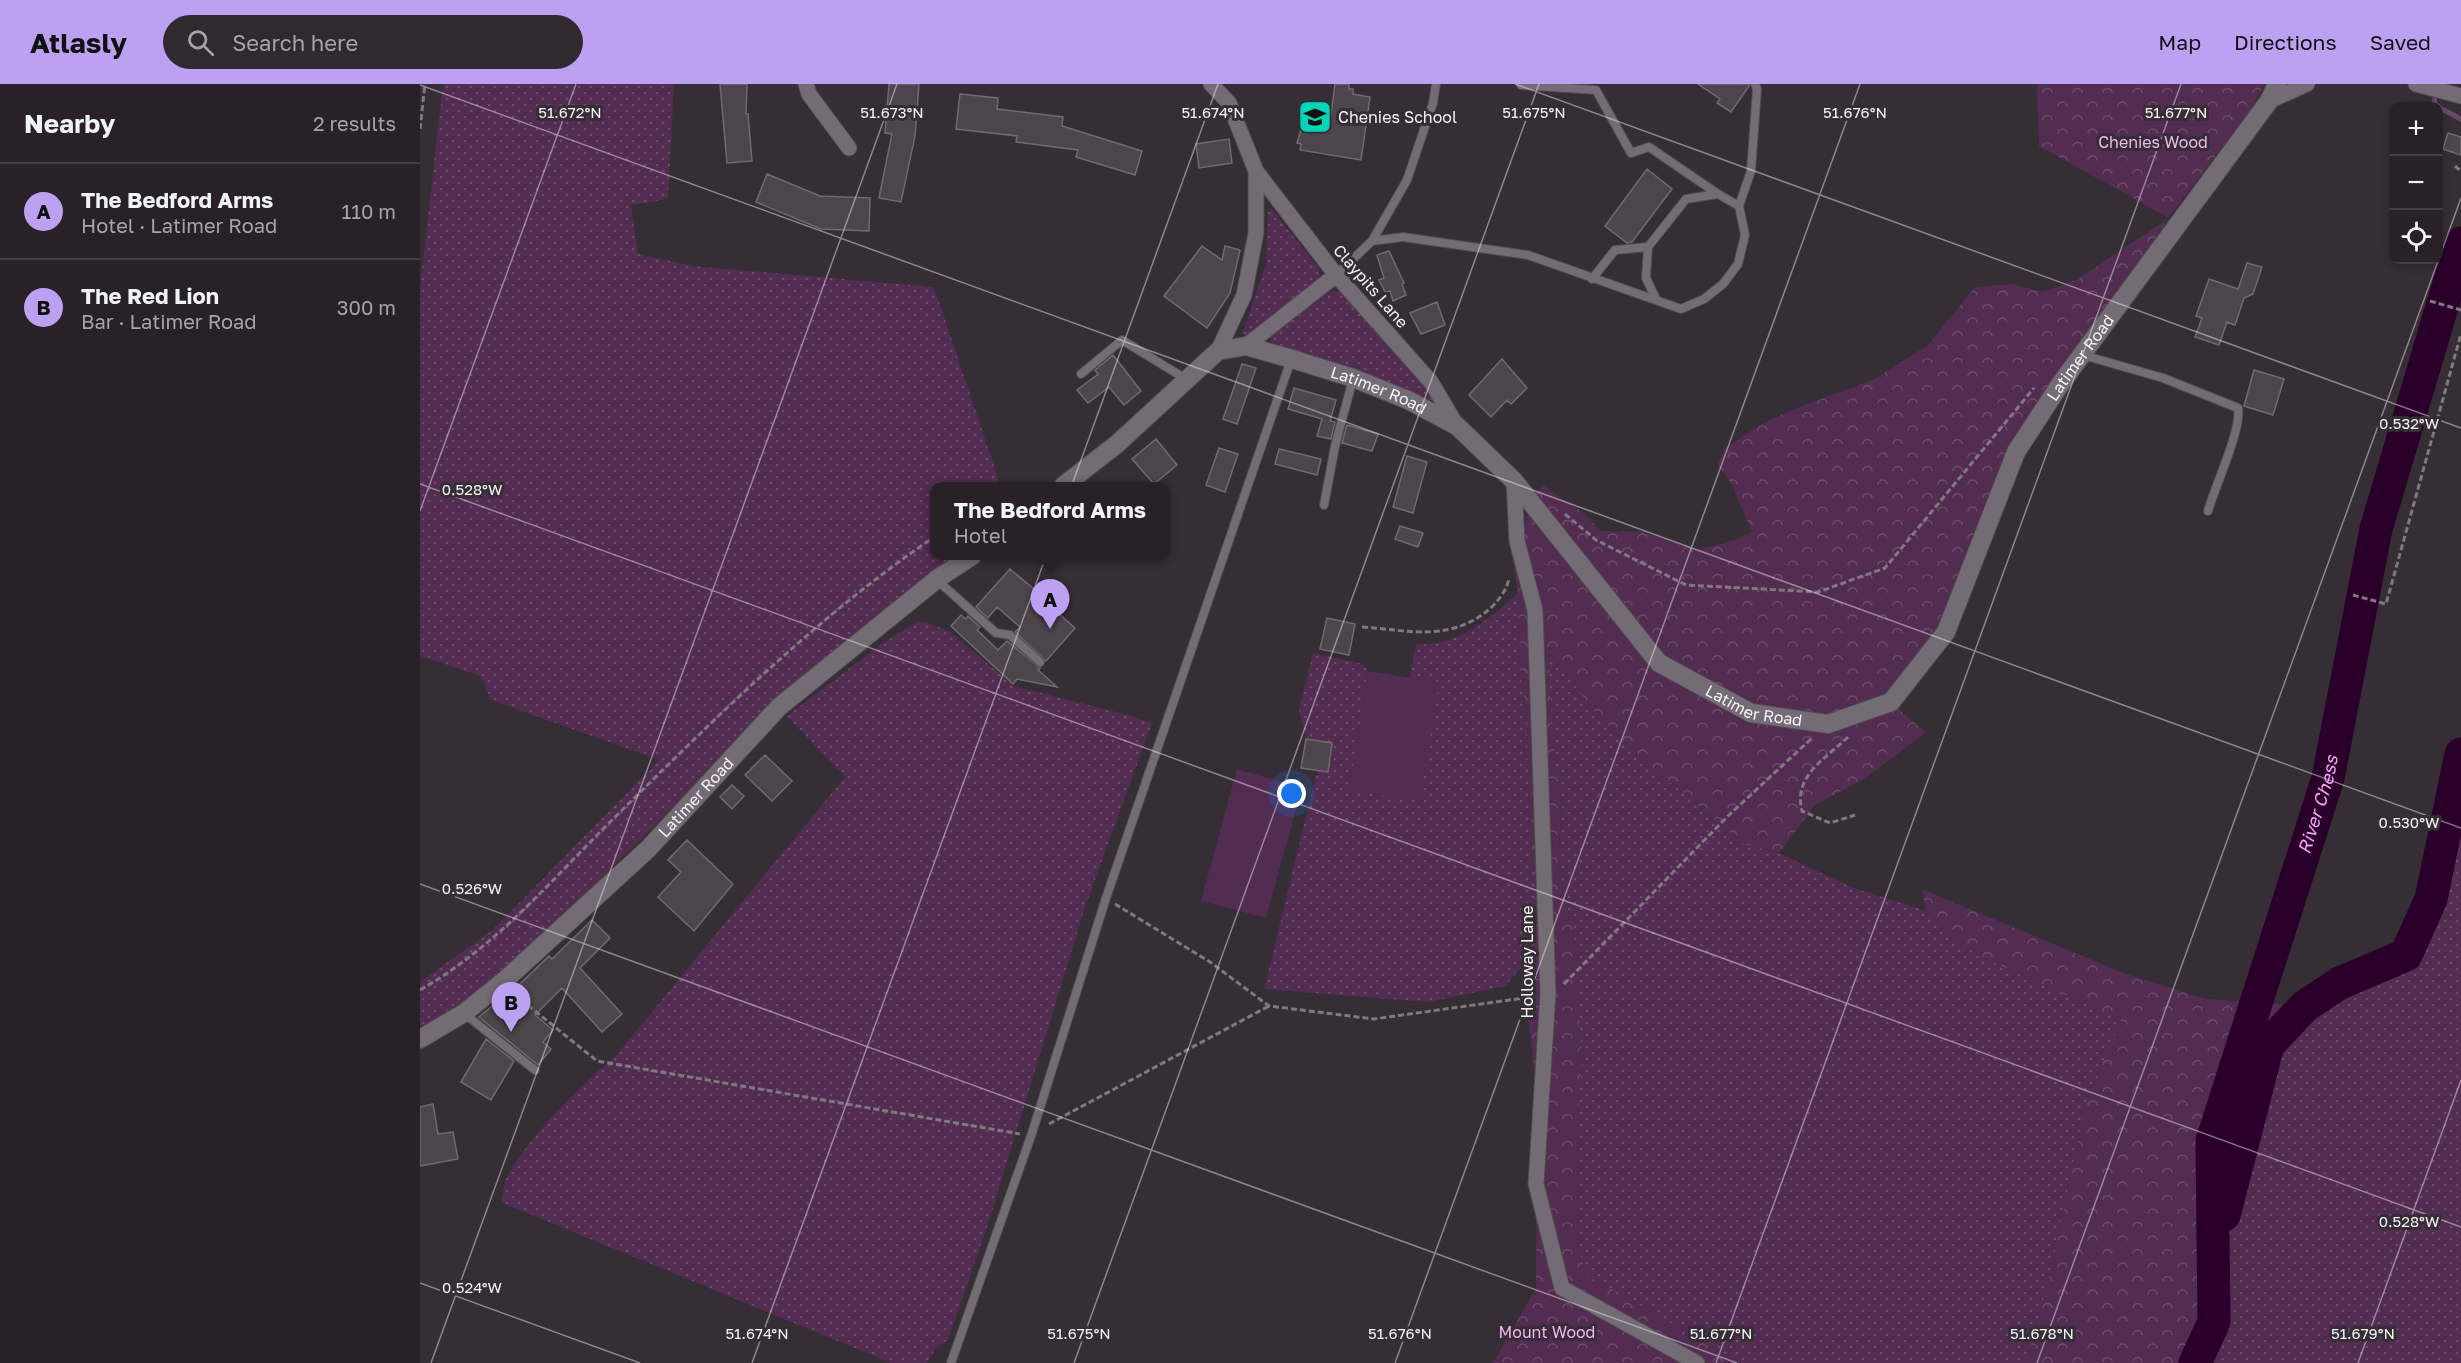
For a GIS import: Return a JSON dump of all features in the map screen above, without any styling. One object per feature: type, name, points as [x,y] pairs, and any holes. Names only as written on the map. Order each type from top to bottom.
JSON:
[{"type":"street","points":[[806,84],[809,94],[849,148]]},
{"type":"street","name":"Claypits Lane","points":[[1211,84],[1229,103],[1256,171],[1336,274],[1431,382],[1457,426]]},
{"type":"street","name":"Latimer Road","points":[[1218,351],[1246,346],[1353,378],[1408,400],[1457,426],[1514,481],[1659,663],[1751,713],[1828,724],[1891,702],[1946,632],[2016,452],[2082,354],[2269,101],[2277,84]]},
{"type":"street","points":[[2269,101],[2307,84]]},
{"type":"street","points":[[2422,85],[2461,96]]},
{"type":"street","name":"Claypits Lane","points":[[1218,351],[1244,295],[1256,233],[1256,171]]},
{"type":"street","points":[[1246,346],[1336,274]]},
{"type":"street","points":[[1068,482],[1117,444],[1218,351]]},
{"type":"street","name":"Holloway Lane","points":[[1514,481],[1517,542],[1535,610],[1548,993],[1536,1184],[1562,1288],[1697,1363]]},
{"type":"street","name":"Latimer Road","points":[[420,1039],[464,1013],[504,981],[648,849],[779,707],[937,579],[965,560]]},
{"type":"lane","points":[[1336,274],[1372,241],[1407,180],[1433,103],[1436,84]]},
{"type":"lane","points":[[1372,241],[1403,237],[1528,255],[1638,296],[1656,299],[1681,309],[1704,299],[1723,284],[1738,264],[1745,235],[1739,206],[1751,171],[1757,89],[1755,84]]},
{"type":"lane","points":[[1521,85],[1596,90],[1631,153],[1649,147],[1739,206]]},
{"type":"lane","points":[[1656,299],[1646,278],[1648,247],[1686,199],[1718,194]]},
{"type":"lane","points":[[1592,279],[1615,250],[1648,247]]},
{"type":"lane","points":[[1081,374],[1122,340],[1187,380]]},
{"type":"lane","points":[[2082,354],[2163,378],[2238,408],[2239,414],[2233,440],[2208,511]]},
{"type":"lane","points":[[951,1363],[1032,1133],[1106,898],[1292,359]]},
{"type":"lane","points":[[1324,505],[1335,447],[1353,378]]},
{"type":"lane","points":[[937,579],[996,633],[1010,635],[1040,662]]},
{"type":"lane","points":[[464,1013],[535,1070]]},
{"type":"path","points":[[420,129],[425,84]]},
{"type":"path","points":[[2455,166],[2461,171]]},
{"type":"path","points":[[2430,301],[2461,310]]},
{"type":"path","points":[[2354,595],[2386,604],[2461,334]]},
{"type":"path","points":[[1559,509],[1596,540],[1686,585],[1818,592],[1885,568],[2040,381]]},
{"type":"path","points":[[420,990],[451,972],[530,905],[694,740],[794,648],[930,540]]},
{"type":"path","points":[[1362,627],[1443,632],[1468,625],[1493,607],[1508,585],[1510,574]]},
{"type":"path","points":[[1106,898],[1210,962],[1269,1006],[1374,1019],[1556,992],[1728,816],[1828,724]]},
{"type":"path","points":[[1850,735],[1805,778],[1798,796],[1802,812],[1830,823],[1855,815]]},
{"type":"path","points":[[504,981],[537,1014],[597,1061],[1015,1134],[1032,1133],[1269,1006]]},
{"type":"green space","points":[[443,84],[674,84],[668,199],[631,205],[638,254],[693,266],[934,287],[999,481],[930,482],[930,560],[952,560],[801,681],[554,925],[484,985],[435,1022],[420,1029],[420,982],[494,929],[659,760],[491,700],[481,676],[420,656],[420,289]]},
{"type":"green space","name":"Chenies Wood","points":[[2037,84],[2265,84],[2250,110],[2169,218],[2039,146]]},
{"type":"green space","points":[[1272,209],[1319,269],[1320,279],[1246,336],[1242,334],[1266,264],[1268,212]]},
{"type":"green space","points":[[2168,219],[2108,315],[2036,407],[1943,629],[1888,698],[1826,722],[1750,710],[1661,661],[1530,497],[1544,486],[1581,511],[1601,531],[1639,531],[1697,550],[1735,540],[1752,532],[1732,485],[1718,465],[1725,448],[1760,425],[1789,411],[1875,379],[1928,345],[1975,287],[2012,284],[2043,292],[2078,279]]},
{"type":"green space","points":[[1326,291],[1340,292],[1347,298],[1432,394],[1429,402],[1271,343],[1271,332]]},
{"type":"green space","name":"Mount Wood","points":[[1529,506],[1656,666],[1749,718],[1828,729],[1893,705],[1926,732],[1866,778],[1815,805],[1779,853],[1742,843],[1637,754],[1591,708],[1547,646],[1555,762],[1562,804],[1558,865],[1575,942],[1582,1055],[1577,1130],[1577,1247],[1588,1276],[1741,1363],[1493,1363],[1536,1288],[1537,1094],[1526,1001],[1537,921],[1529,825],[1527,717],[1520,671],[1518,593],[1508,531],[1524,526]]},
{"type":"green space","points":[[1518,593],[1520,671],[1527,717],[1529,825],[1537,921],[1533,954],[1505,986],[1428,1002],[1264,989],[1318,770],[1328,771],[1332,743],[1306,739],[1299,710],[1313,653],[1363,664],[1368,671],[1350,790],[1439,683],[1410,678],[1416,644],[1445,641],[1472,629]]},
{"type":"green space","points":[[916,622],[926,622],[949,631],[1014,686],[1152,723],[1086,904],[989,1221],[948,1340],[936,1348],[927,1363],[891,1363],[501,1202],[508,1175],[529,1144],[571,1097],[614,1058],[845,777],[787,716],[880,645]]},
{"type":"green space","points":[[1546,644],[1591,708],[1637,754],[1742,843],[1779,853],[1851,887],[1926,911],[1975,954],[2122,1020],[2086,1101],[2051,1271],[2026,1363],[1741,1363],[1587,1276],[1577,1247],[1577,1130],[1582,1055],[1575,942],[1558,866],[1562,804],[1555,762]]},
{"type":"green space","points":[[1368,671],[1439,682],[1420,801],[1349,790]]},
{"type":"green space","points":[[2461,754],[2461,1363],[2195,1363],[2214,1322],[2214,1256],[2268,1046],[2305,1006],[2340,983],[2406,954],[2431,899]]},
{"type":"green space","points":[[1237,769],[1302,788],[1266,918],[1201,901]]},
{"type":"green space","points":[[1922,889],[2123,973],[2207,999],[2305,1006],[2268,1046],[2214,1254],[2214,1322],[2195,1363],[2026,1363],[2051,1271],[2086,1101],[2121,1020],[1975,954],[1926,911]]},
{"type":"building","points":[[720,84],[747,84],[746,114],[748,114],[752,161],[727,163]]},
{"type":"building","points":[[889,84],[919,84],[915,136],[901,202],[879,198],[892,134],[885,133]]},
{"type":"building","points":[[1335,84],[1349,84],[1349,89],[1353,89],[1353,94],[1370,97],[1361,160],[1300,150],[1301,144],[1297,143],[1306,112],[1331,115]]},
{"type":"building","points":[[1698,84],[1749,84],[1749,86],[1731,112],[1717,103],[1720,99]]},
{"type":"building","points":[[960,94],[998,98],[997,109],[1063,117],[1062,126],[1142,151],[1135,175],[1076,157],[1078,150],[1016,142],[1017,136],[956,129]]},
{"type":"building","points":[[2448,133],[2461,137],[2461,155],[2443,149]]},
{"type":"building","points":[[1229,139],[1232,163],[1199,168],[1196,144]]},
{"type":"building","points":[[1647,169],[1672,189],[1632,242],[1627,243],[1605,226]]},
{"type":"building","points":[[767,174],[820,196],[870,198],[869,231],[821,229],[756,202]]},
{"type":"building","points":[[1202,246],[1222,260],[1225,246],[1240,250],[1230,293],[1207,328],[1164,296]]},
{"type":"building","points":[[1389,251],[1404,283],[1402,284],[1406,295],[1393,301],[1390,291],[1385,292],[1379,280],[1384,278],[1377,255]]},
{"type":"building","points":[[2247,263],[2262,267],[2253,294],[2244,298],[2235,325],[2227,322],[2219,345],[2195,337],[2202,318],[2196,316],[2209,279],[2238,289]]},
{"type":"building","points":[[1437,302],[1445,325],[1421,334],[1410,313]]},
{"type":"building","points":[[1113,355],[1141,391],[1124,405],[1109,387],[1088,403],[1077,390],[1098,374],[1095,370]]},
{"type":"building","points":[[1502,359],[1527,388],[1511,404],[1507,400],[1491,417],[1469,395]]},
{"type":"building","points":[[1242,364],[1256,368],[1237,424],[1223,419]]},
{"type":"building","points":[[2254,370],[2284,379],[2273,415],[2244,406]]},
{"type":"building","points":[[1294,388],[1336,400],[1330,421],[1335,422],[1331,439],[1317,436],[1322,419],[1288,409]]},
{"type":"building","points":[[1347,425],[1378,434],[1372,451],[1342,443]]},
{"type":"building","points":[[1156,439],[1177,465],[1156,482],[1152,482],[1132,459]]},
{"type":"building","points":[[1219,448],[1238,454],[1225,492],[1206,485]]},
{"type":"building","points":[[1279,449],[1321,459],[1317,475],[1275,464]]},
{"type":"building","points":[[1407,456],[1427,462],[1413,513],[1393,507]]},
{"type":"building","points":[[1400,526],[1423,533],[1418,547],[1395,539]]},
{"type":"building","points":[[1010,569],[1059,610],[1057,612],[1075,628],[1046,661],[1015,632],[1020,627],[997,607],[988,618],[976,607]]},
{"type":"building","points":[[961,615],[966,619],[968,616],[980,627],[977,630],[998,650],[1007,641],[1040,668],[1038,670],[1057,687],[1017,679],[1013,684],[951,626]]},
{"type":"building","points":[[1327,618],[1355,624],[1349,655],[1320,649]]},
{"type":"building","points":[[1306,739],[1332,743],[1328,772],[1301,768]]},
{"type":"building","points":[[765,755],[792,781],[772,801],[745,775]]},
{"type":"building","points":[[732,785],[744,796],[732,809],[720,797]]},
{"type":"building","points":[[687,840],[733,884],[694,931],[658,897],[681,872],[668,860]]},
{"type":"building","points":[[592,920],[610,938],[580,968],[622,1014],[602,1032],[562,988],[535,1015],[553,1030],[543,1042],[551,1049],[538,1065],[479,1017],[497,1002],[499,1004],[549,956],[552,959]]},
{"type":"building","points":[[486,1039],[514,1061],[491,1100],[461,1082]]},
{"type":"building","points":[[433,1104],[438,1134],[453,1132],[458,1159],[420,1166],[420,1107]]},
{"type":"waterway","points":[[2434,102],[2436,92]]},
{"type":"waterway","points":[[2443,110],[2461,119]]},
{"type":"waterway","name":"River Chess","points":[[2195,1363],[2214,1322],[2212,1141],[2328,778],[2376,529],[2461,243]]},
{"type":"waterway","points":[[2224,1215],[2268,1045],[2305,1006],[2340,983],[2406,955],[2431,899],[2461,754]]},
{"type":"place","name":"Chenies School","points":[[1315,117]]},
{"type":"place","name":"The Bedford Arms","points":[[1050,629]]},
{"type":"place","name":"The Red Lion","points":[[511,1032]]}]
